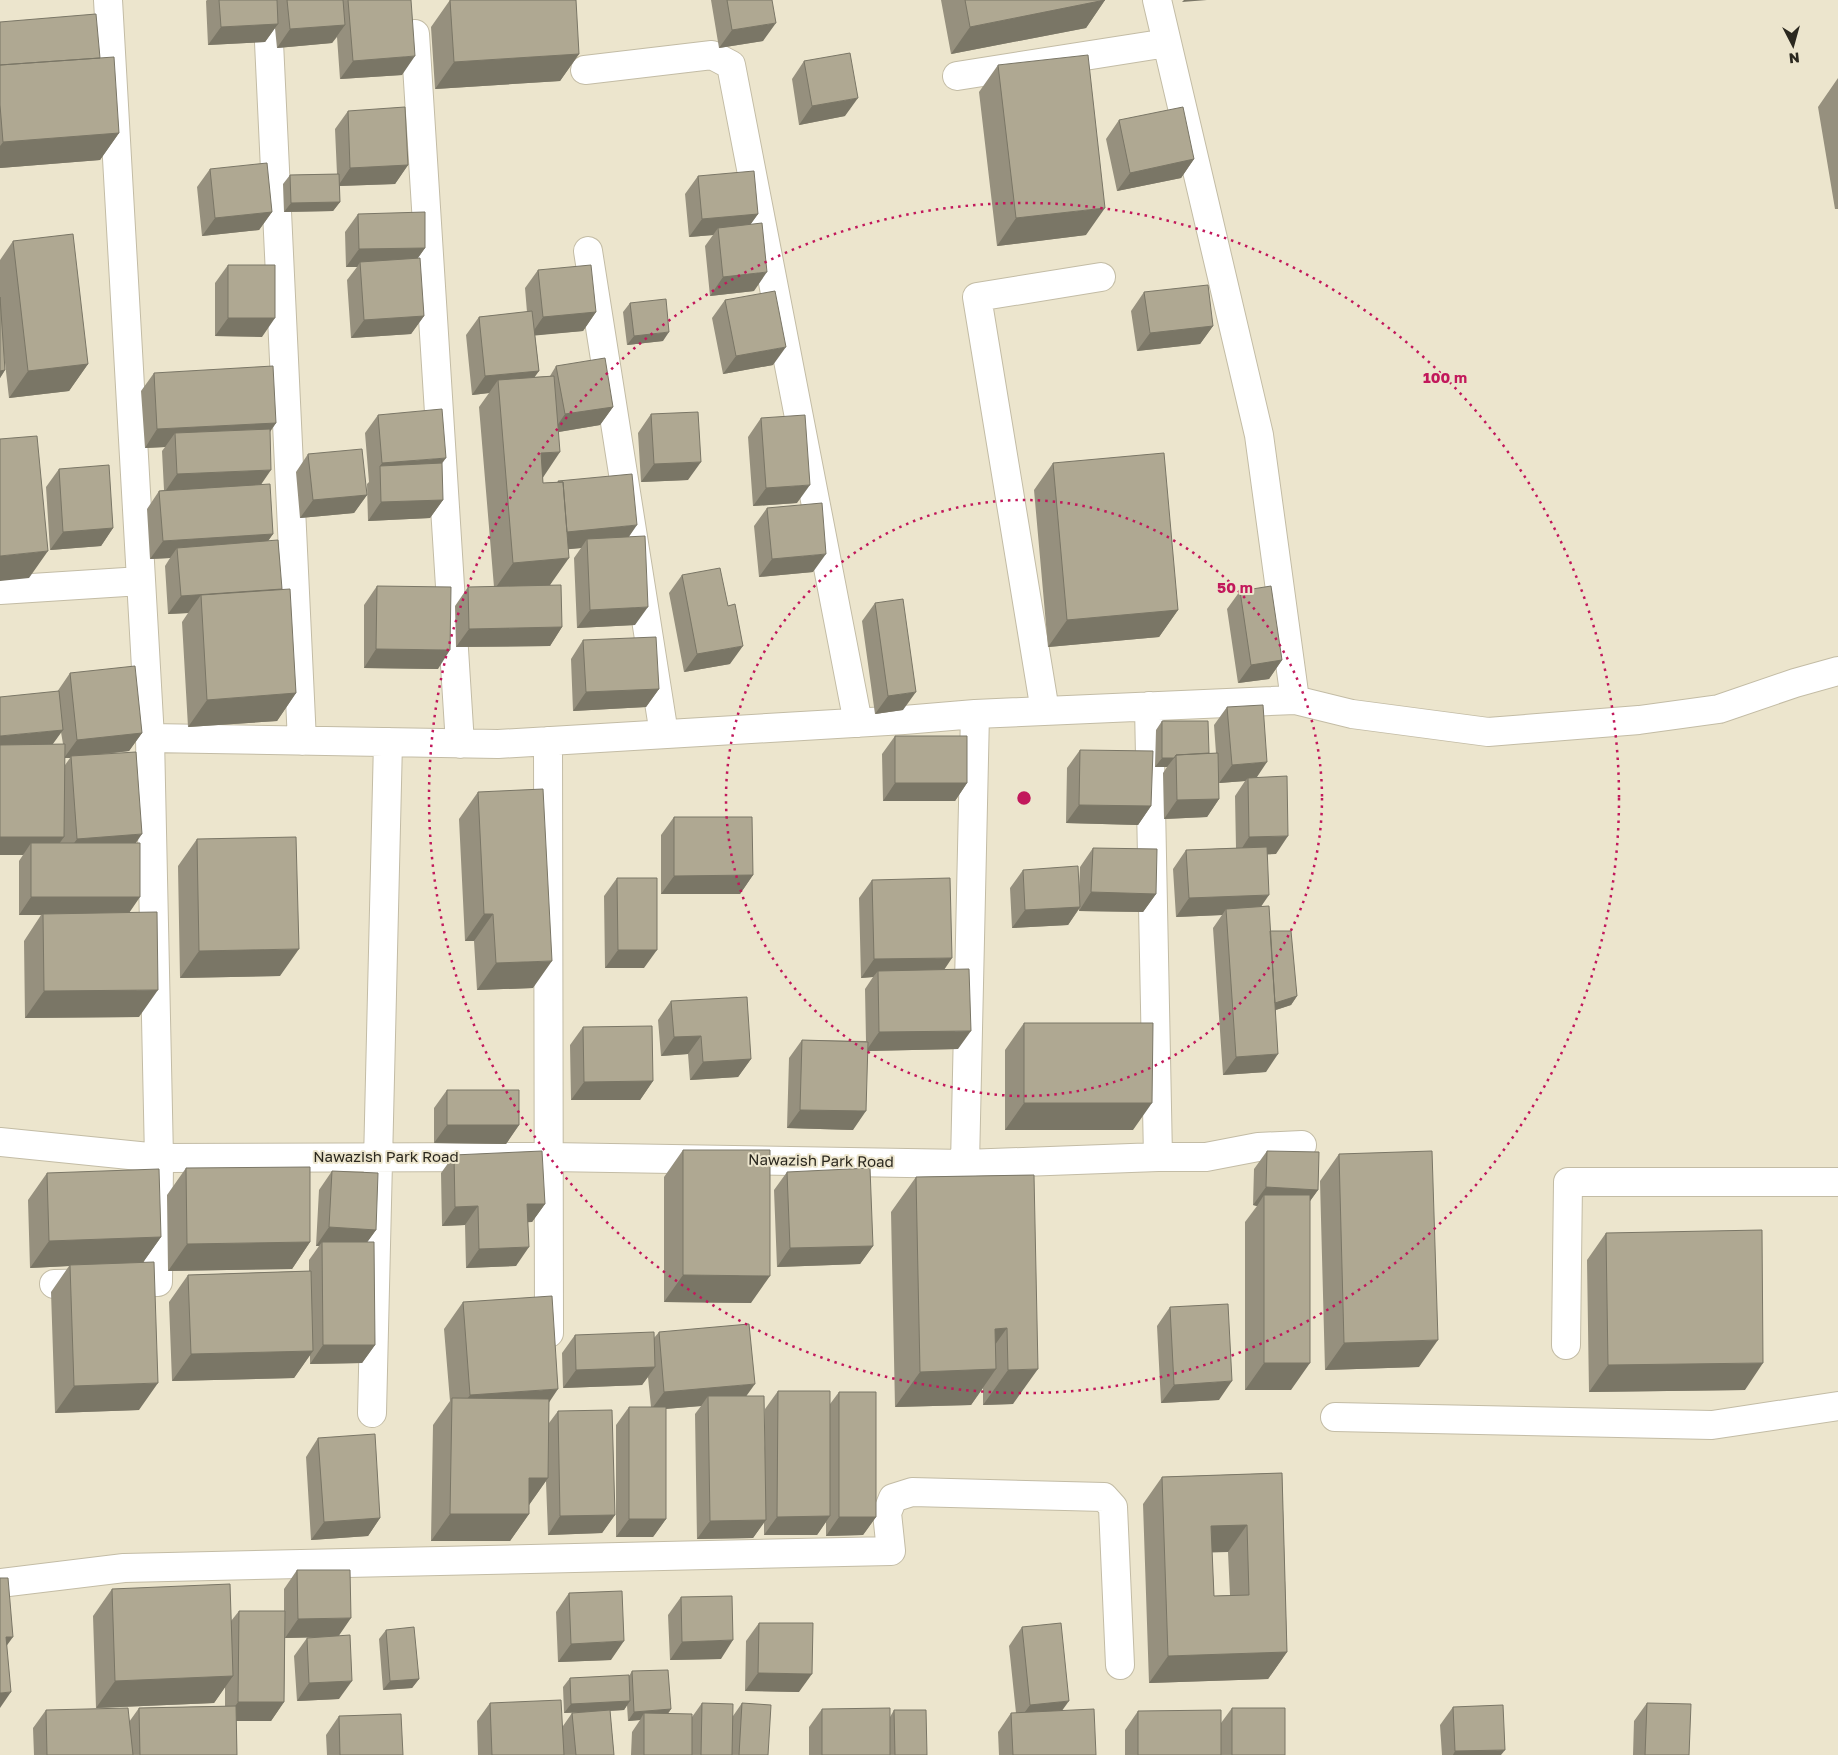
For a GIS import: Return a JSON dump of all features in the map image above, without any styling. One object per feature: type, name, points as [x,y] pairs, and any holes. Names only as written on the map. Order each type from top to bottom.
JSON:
[{"type":"street","points":[[108,0],[150,738],[159,1158],[158,1282]]},
{"type":"street","points":[[267,0],[302,741]]},
{"type":"street","points":[[1157,0],[1259,435],[1295,700]]},
{"type":"street","points":[[415,34],[460,744]]},
{"type":"street","points":[[957,76],[1167,43]]},
{"type":"street","points":[[585,70],[712,55],[731,65],[858,723]]},
{"type":"street","points":[[588,251],[664,734]]},
{"type":"street","points":[[1045,711],[977,297],[1101,277]]},
{"type":"street","points":[[0,590],[141,580]]},
{"type":"street","points":[[150,738],[498,744],[858,723],[974,714],[1295,700],[1352,714],[1488,732],[1639,720],[1719,710],[1838,671]]},
{"type":"street","points":[[1149,706],[1158,1156]]},
{"type":"street","points":[[965,1164],[974,714]]},
{"type":"street","points":[[548,741],[549,1361]]},
{"type":"street","points":[[372,1413],[388,742]]},
{"type":"street","name":"Nawazish Park Road","points":[[0,1142],[159,1158],[550,1157],[965,1164],[1158,1156],[1206,1157],[1258,1147],[1302,1145]]},
{"type":"street","points":[[1566,1345],[1568,1182],[1838,1182]]},
{"type":"street","points":[[54,1284],[187,1283]]},
{"type":"street","points":[[1335,1417],[1712,1425],[1838,1406]]},
{"type":"street","points":[[0,1583],[124,1568],[891,1552],[887,1513],[893,1498],[912,1492],[1104,1497],[1114,1507],[1120,1664]]},
{"type":"building","points":[[219,0],[277,0],[278,24],[221,27]]},
{"type":"building","points":[[287,0],[343,0],[345,25],[290,29]]},
{"type":"building","points":[[348,0],[411,0],[415,56],[353,61]]},
{"type":"building","points":[[450,0],[576,0],[579,54],[454,62]]},
{"type":"building","points":[[727,0],[772,0],[776,23],[732,30]]},
{"type":"building","points":[[965,0],[1105,0],[970,27]]},
{"type":"building","points":[[96,14],[100,58],[0,65],[0,22]]},
{"type":"building","points":[[850,53],[858,98],[812,106],[804,61]]},
{"type":"building","points":[[1088,55],[1105,208],[1016,218],[998,65]]},
{"type":"building","points":[[114,57],[119,133],[3,142],[0,105],[0,65]]},
{"type":"building","points":[[405,107],[408,165],[350,168],[348,111]]},
{"type":"building","points":[[1183,107],[1194,159],[1130,173],[1119,120]]},
{"type":"building","points":[[267,163],[272,212],[215,218],[210,169]]},
{"type":"building","points":[[754,171],[758,214],[702,219],[698,176]]},
{"type":"building","points":[[339,174],[340,202],[291,203],[290,175]]},
{"type":"building","points":[[425,212],[425,248],[359,249],[358,214]]},
{"type":"building","points":[[762,223],[767,272],[723,277],[718,228]]},
{"type":"building","points":[[73,234],[88,364],[28,371],[13,241]]},
{"type":"building","points":[[420,258],[424,316],[364,320],[360,262]]},
{"type":"building","points":[[228,265],[275,265],[275,318],[228,318]]},
{"type":"building","points":[[591,265],[596,312],[543,317],[538,270]]},
{"type":"building","points":[[1208,285],[1213,326],[1150,333],[1144,292]]},
{"type":"building","points":[[775,291],[786,347],[736,356],[725,300]]},
{"type":"building","points":[[0,297],[5,370],[0,371]]},
{"type":"building","points":[[666,299],[669,332],[634,336],[630,303]]},
{"type":"building","points":[[532,311],[539,371],[485,376],[479,317]]},
{"type":"building","points":[[605,358],[613,407],[565,414],[556,366]]},
{"type":"building","points":[[273,366],[276,423],[157,429],[154,373]]},
{"type":"building","points":[[554,376],[560,452],[541,453],[543,483],[563,482],[569,558],[513,563],[498,380]]},
{"type":"building","points":[[442,409],[446,458],[382,463],[378,415]]},
{"type":"building","points":[[698,412],[701,462],[654,464],[651,414]]},
{"type":"building","points":[[805,415],[810,485],[766,488],[761,418]]},
{"type":"building","points":[[270,429],[271,470],[177,474],[175,433]]},
{"type":"building","points":[[37,436],[48,551],[0,556],[0,439]]},
{"type":"building","points":[[362,449],[367,495],[313,500],[308,454]]},
{"type":"building","points":[[1164,453],[1178,610],[1067,620],[1053,463]]},
{"type":"building","points":[[442,463],[443,500],[381,502],[380,466]]},
{"type":"building","points":[[109,465],[113,528],[63,532],[59,469]]},
{"type":"building","points":[[632,474],[637,525],[567,532],[563,482],[558,481]]},
{"type":"building","points":[[270,484],[273,534],[163,541],[159,491]]},
{"type":"building","points":[[822,503],[826,554],[772,559],[767,508]]},
{"type":"building","points":[[645,536],[648,607],[590,610],[587,539]]},
{"type":"building","points":[[278,540],[282,589],[181,596],[177,548]]},
{"type":"building","points":[[720,568],[728,606],[735,604],[743,646],[697,654],[682,575]]},
{"type":"building","points":[[561,585],[562,627],[469,629],[468,587]]},
{"type":"building","points":[[377,586],[451,587],[450,650],[376,649]]},
{"type":"building","points":[[1271,586],[1282,660],[1251,665],[1240,591]]},
{"type":"building","points":[[290,589],[296,693],[207,700],[201,595]]},
{"type":"building","points":[[903,599],[916,692],[888,696],[875,603]]},
{"type":"building","points":[[656,637],[659,689],[586,692],[583,640]]},
{"type":"building","points":[[135,666],[142,733],[77,740],[70,673]]},
{"type":"building","points":[[59,691],[63,730],[0,736],[0,697]]},
{"type":"building","points":[[1263,705],[1267,762],[1232,765],[1227,707]]},
{"type":"building","points":[[1162,721],[1208,721],[1209,753],[1176,755],[1174,758],[1162,758]]},
{"type":"building","points":[[895,736],[967,736],[967,783],[895,783]]},
{"type":"building","points":[[65,744],[64,837],[0,837],[0,745]]},
{"type":"building","points":[[1080,750],[1153,751],[1151,806],[1079,805]]},
{"type":"building","points":[[136,752],[142,834],[77,839],[71,756]]},
{"type":"building","points":[[1218,753],[1219,799],[1177,800],[1176,755]]},
{"type":"building","points":[[1287,776],[1288,836],[1249,837],[1248,778]]},
{"type":"building","points":[[543,789],[552,961],[496,963],[493,914],[484,914],[478,792]]},
{"type":"building","points":[[674,817],[752,817],[753,875],[674,876]]},
{"type":"building","points":[[296,837],[299,949],[199,951],[197,839]]},
{"type":"building","points":[[31,843],[140,843],[140,897],[31,897]]},
{"type":"building","points":[[1267,847],[1269,895],[1189,898],[1186,850]]},
{"type":"building","points":[[1093,848],[1157,849],[1156,894],[1091,892]]},
{"type":"building","points":[[1078,866],[1080,907],[1025,910],[1023,870]]},
{"type":"building","points":[[617,878],[657,878],[657,950],[618,950]]},
{"type":"building","points":[[950,878],[952,958],[874,959],[872,880]]},
{"type":"building","points":[[1269,906],[1278,1054],[1236,1057],[1226,909]]},
{"type":"building","points":[[157,912],[158,990],[44,991],[43,914]]},
{"type":"building","points":[[1270,931],[1291,931],[1297,996],[1275,1003]]},
{"type":"building","points":[[969,969],[971,1031],[879,1032],[878,971]]},
{"type":"building","points":[[747,997],[751,1059],[703,1062],[701,1036],[674,1037],[671,1001]]},
{"type":"building","points":[[1024,1023],[1153,1023],[1152,1103],[1024,1103]]},
{"type":"building","points":[[652,1026],[653,1081],[584,1082],[583,1027]]},
{"type":"building","points":[[802,1040],[868,1042],[866,1111],[800,1110]]},
{"type":"building","points":[[447,1090],[519,1090],[519,1125],[447,1125]]},
{"type":"building","points":[[683,1150],[770,1150],[770,1276],[683,1275]]},
{"type":"building","points":[[542,1151],[545,1204],[527,1204],[529,1247],[479,1249],[478,1206],[455,1207],[454,1155]]},
{"type":"building","points":[[1267,1151],[1319,1152],[1318,1190],[1266,1187]]},
{"type":"building","points":[[1432,1151],[1438,1340],[1344,1343],[1339,1154]]},
{"type":"building","points":[[310,1167],[310,1242],[187,1244],[186,1168]]},
{"type":"building","points":[[870,1168],[873,1246],[790,1248],[787,1172]]},
{"type":"building","points":[[159,1169],[161,1237],[49,1241],[47,1173]]},
{"type":"building","points":[[332,1171],[378,1173],[376,1230],[329,1227]]},
{"type":"building","points":[[1034,1175],[1038,1369],[1008,1370],[1007,1328],[995,1329],[996,1369],[920,1372],[916,1177]]},
{"type":"building","points":[[1264,1195],[1310,1195],[1310,1363],[1264,1363]]},
{"type":"building","points":[[1762,1230],[1763,1363],[1608,1365],[1606,1233]]},
{"type":"building","points":[[322,1242],[374,1242],[375,1345],[323,1345]]},
{"type":"building","points":[[154,1262],[158,1383],[74,1386],[70,1265]]},
{"type":"building","points":[[311,1271],[313,1351],[191,1354],[188,1275]]},
{"type":"building","points":[[552,1296],[558,1389],[470,1395],[463,1302]]},
{"type":"building","points":[[1228,1304],[1232,1381],[1174,1385],[1170,1307]]},
{"type":"building","points":[[749,1324],[755,1384],[664,1392],[659,1332]]},
{"type":"building","points":[[654,1332],[655,1367],[576,1370],[575,1335]]},
{"type":"building","points":[[778,1391],[830,1391],[830,1516],[777,1517]]},
{"type":"building","points":[[839,1392],[876,1392],[876,1517],[839,1517]]},
{"type":"building","points":[[708,1396],[764,1396],[766,1520],[710,1521]]},
{"type":"building","points":[[452,1398],[549,1399],[548,1478],[529,1478],[529,1514],[450,1514]]},
{"type":"building","points":[[629,1407],[666,1407],[666,1519],[629,1519]]},
{"type":"building","points":[[612,1410],[615,1515],[560,1516],[558,1411]]},
{"type":"building","points":[[375,1434],[380,1518],[324,1522],[318,1438]]},
{"type":"building","points":[[1282,1473],[1287,1652],[1168,1656],[1162,1477]],"holes":[[[1247,1525],[1249,1595],[1214,1596],[1211,1526]]]},
{"type":"building","points":[[297,1570],[350,1570],[351,1618],[298,1619]]},
{"type":"building","points":[[0,1578],[8,1578],[13,1637],[6,1637],[11,1692],[0,1693]]},
{"type":"building","points":[[230,1584],[233,1676],[115,1681],[112,1589]]},
{"type":"building","points":[[622,1591],[624,1641],[571,1644],[569,1593]]},
{"type":"building","points":[[732,1596],[733,1640],[682,1642],[681,1597]]},
{"type":"building","points":[[239,1611],[285,1611],[284,1702],[238,1702]]},
{"type":"building","points":[[759,1623],[813,1623],[812,1674],[758,1673]]},
{"type":"building","points":[[1061,1623],[1069,1701],[1030,1705],[1022,1627]]},
{"type":"building","points":[[414,1627],[419,1679],[390,1681],[386,1630]]},
{"type":"building","points":[[350,1635],[352,1681],[309,1683],[307,1638]]},
{"type":"building","points":[[668,1670],[671,1709],[634,1712],[632,1671]]},
{"type":"building","points":[[629,1675],[630,1701],[571,1704],[570,1678]]},
{"type":"building","points":[[561,1700],[564,1755],[492,1755],[490,1703]]},
{"type":"building","points":[[702,1703],[733,1704],[732,1755],[701,1755]]},
{"type":"building","points":[[742,1703],[771,1705],[768,1755],[739,1755]]},
{"type":"building","points":[[1647,1703],[1691,1704],[1689,1755],[1645,1755]]},
{"type":"building","points":[[1503,1705],[1505,1750],[1455,1751],[1453,1707]]},
{"type":"building","points":[[236,1706],[237,1755],[140,1755],[139,1708]]},
{"type":"building","points":[[128,1708],[133,1755],[47,1755],[46,1710]]},
{"type":"building","points":[[890,1708],[890,1755],[822,1755],[822,1709]]},
{"type":"building","points":[[1232,1708],[1285,1708],[1285,1755],[1232,1755]]},
{"type":"building","points":[[1094,1709],[1096,1755],[1013,1755],[1011,1713]]},
{"type":"building","points":[[610,1710],[614,1755],[576,1755],[572,1713]]},
{"type":"building","points":[[894,1710],[926,1710],[927,1755],[895,1755]]},
{"type":"building","points":[[1221,1710],[1221,1755],[1138,1755],[1138,1711]]},
{"type":"building","points":[[644,1713],[692,1714],[692,1755],[644,1755]]},
{"type":"building","points":[[401,1714],[403,1755],[340,1755],[339,1716]]}]
